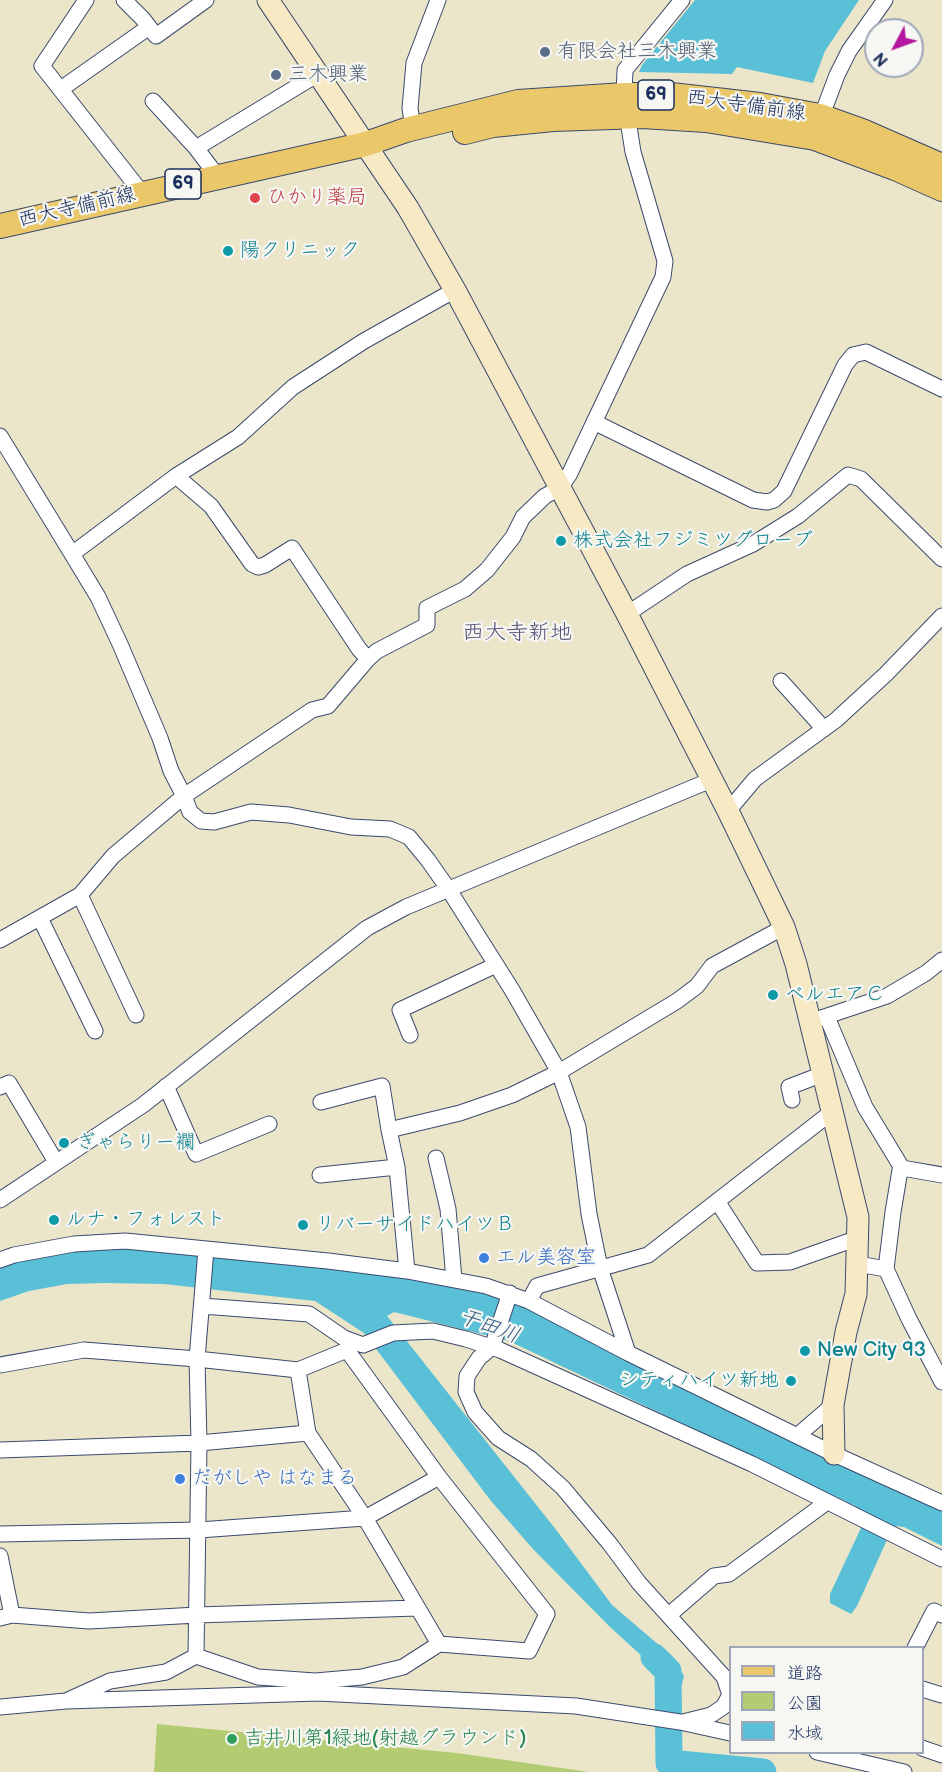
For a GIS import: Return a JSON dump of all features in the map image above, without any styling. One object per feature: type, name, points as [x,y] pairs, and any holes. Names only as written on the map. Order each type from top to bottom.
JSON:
[{"type":"main road","name":"西大寺備前線","points":[[366,144],[416,144],[493,125],[553,119],[626,106],[671,95],[760,105],[818,127],[895,168],[942,189]]},
{"type":"main road","name":"西大寺備前線","points":[[0,226],[366,144],[413,129],[518,102],[626,106]]},
{"type":"main road","name":"西大寺備前線","points":[[818,127],[862,131],[942,166]]},
{"type":"street","points":[[86,0],[42,66],[142,193]]},
{"type":"street","points":[[124,0],[156,36],[206,0]]},
{"type":"street","points":[[268,0],[408,208],[455,290],[627,614],[728,811],[784,927],[818,1019],[865,1107],[902,1168],[893,1212],[886,1269],[942,1382]]},
{"type":"street","points":[[413,129],[410,108],[414,63],[438,0]]},
{"type":"street","points":[[0,940],[80,895],[113,856],[184,796],[312,710],[328,706],[377,651],[427,625],[427,608],[465,589],[487,570],[513,537],[523,517],[545,496],[560,488],[569,475],[663,277],[665,261],[633,152],[626,106],[625,70],[682,0]]},
{"type":"street","points":[[818,127],[837,75],[849,51],[885,0]]},
{"type":"street","points":[[61,89],[149,27]]},
{"type":"street","points":[[196,148],[318,74]]},
{"type":"street","points":[[153,101],[196,148],[218,177]]},
{"type":"street","points":[[72,554],[176,476],[238,437],[293,387],[364,341],[455,290]]},
{"type":"street","points":[[594,422],[753,500],[767,502],[779,496],[783,491],[845,364],[853,355],[866,352],[942,389]]},
{"type":"street","points":[[0,436],[98,597],[190,812],[201,821],[214,822],[251,812],[289,815],[351,827],[390,829],[410,837],[449,890],[559,1072],[578,1127],[589,1214],[600,1268],[628,1353]]},
{"type":"street","points":[[627,614],[687,574],[753,544],[798,516],[849,475],[861,479],[942,559]]},
{"type":"street","points":[[176,476],[211,506],[252,564],[258,567],[265,565],[292,548],[368,659]]},
{"type":"street","points":[[728,811],[755,779],[824,729],[886,674],[942,616]]},
{"type":"street","points":[[782,681],[824,729]]},
{"type":"street","points":[[0,1200],[133,1111],[368,928],[406,907],[711,780]]},
{"type":"street","points":[[80,895],[136,1015]]},
{"type":"street","points":[[40,918],[95,1031]]},
{"type":"street","points":[[389,1130],[460,1113],[512,1095],[559,1072],[677,1001],[698,986],[712,966],[784,927]]},
{"type":"street","points":[[818,1019],[887,996],[926,973],[942,960]]},
{"type":"street","points":[[410,1035],[400,1010],[496,965]]},
{"type":"street","points":[[818,1019],[823,1074],[858,1217],[856,1294],[846,1332],[833,1405],[834,1454]]},
{"type":"street","points":[[792,1100],[789,1087],[823,1074]]},
{"type":"street","points":[[0,1087],[9,1083],[56,1162]]},
{"type":"street","points":[[166,1086],[196,1154],[269,1124]]},
{"type":"street","points":[[321,1102],[382,1086],[397,1167],[407,1271]]},
{"type":"street","points":[[529,1301],[537,1286],[648,1255],[833,1111]]},
{"type":"street","points":[[436,1158],[448,1209],[454,1280]]},
{"type":"street","points":[[320,1175],[397,1167]]},
{"type":"street","points":[[902,1168],[942,1175]]},
{"type":"street","points":[[717,1201],[757,1263],[790,1262],[858,1238]]},
{"type":"street","points":[[0,1260],[36,1250],[85,1243],[125,1241],[206,1252],[407,1271],[486,1286],[508,1297],[529,1301],[628,1353],[797,1436],[942,1503]]},
{"type":"street","points":[[196,1656],[199,1530],[197,1359],[206,1252]]},
{"type":"street","points":[[858,1264],[886,1269]]},
{"type":"street","points":[[508,1297],[493,1345],[479,1358],[467,1376],[466,1392],[475,1412],[498,1438],[531,1459],[563,1488],[639,1583],[724,1677],[729,1692]]},
{"type":"street","points":[[202,1302],[309,1314],[344,1338],[363,1345],[393,1333],[433,1331],[493,1345],[752,1464],[942,1559]]},
{"type":"street","points":[[0,1365],[84,1350],[298,1370],[347,1350],[439,1477],[547,1614],[529,1651],[439,1644],[403,1667],[362,1677],[315,1681],[258,1677],[196,1656],[166,1672],[110,1681],[66,1701]]},
{"type":"street","points":[[298,1370],[308,1433],[364,1518],[439,1644]]},
{"type":"street","points":[[797,1436],[833,1405]]},
{"type":"street","points":[[0,1450],[199,1443],[308,1433]]},
{"type":"street","points":[[0,1534],[199,1530],[364,1518],[439,1477]]},
{"type":"street","points":[[669,1615],[714,1576],[729,1574],[827,1502]]},
{"type":"street","points":[[0,1556],[6,1617],[89,1621],[417,1608]]},
{"type":"street","points":[[916,1646],[934,1611],[942,1615]]},
{"type":"street","points":[[924,1690],[942,1695]]},
{"type":"street","points":[[0,1707],[66,1701],[318,1693],[576,1706],[729,1731]]},
{"type":"street","points":[[680,1722],[711,1714],[723,1707],[729,1697]]},
{"type":"street","points":[[924,1749],[942,1755]]},
{"type":"street","points":[[826,1754],[904,1772]]},
{"type":"green space","name":"吉井川第1緑地(射越グラウンド)","points":[[157,1724],[457,1753],[589,1772],[154,1772]]},
{"type":"water","points":[[695,0],[859,0],[825,51],[813,83],[737,67],[732,74],[639,72],[642,65]]},
{"type":"water","name":"干田川","points":[[120,1245],[444,1282],[499,1294],[942,1508],[942,1546],[904,1527],[896,1526],[892,1529],[857,1606],[851,1614],[830,1603],[830,1594],[861,1528],[855,1506],[509,1341],[394,1312],[387,1316],[557,1531],[612,1605],[673,1657],[684,1676],[681,1688],[659,1687],[657,1670],[609,1626],[533,1549],[491,1501],[364,1333],[315,1301],[164,1284],[104,1283],[67,1284],[29,1291],[0,1301],[0,1267],[44,1253]]},
{"type":"waterway","points":[[654,1657],[668,1671],[669,1763],[763,1772]]},
{"type":"place","name":"有限会社三木興業","points":[[545,52]]},
{"type":"place","name":"三木興業","points":[[276,75]]},
{"type":"place","name":"ひかり薬局","points":[[255,198]]},
{"type":"place","name":"陽クリニック","points":[[228,251]]},
{"type":"place","name":"株式会社フジミツグローブ","points":[[561,541]]},
{"type":"place","name":"ベルエアＣ","points":[[773,995]]},
{"type":"place","name":"ぎゃらりー襴","points":[[64,1143]]},
{"type":"place","name":"ルナ・フォレスト","points":[[54,1220]]},
{"type":"place","name":"リバーサイドハイツＢ","points":[[303,1225]]},
{"type":"place","name":"エル美容室","points":[[484,1258]]},
{"type":"place","name":"New City 93","points":[[805,1351]]},
{"type":"place","name":"シティハイツ新地","points":[[791,1381]]},
{"type":"place","name":"だがしや はなまる","points":[[180,1479]]},
{"type":"place","name":"吉井川第1緑地(射越グラウンド)","points":[[232,1739]]},
{"type":"district","name":"西大寺新地","points":[[517,633]]}]
